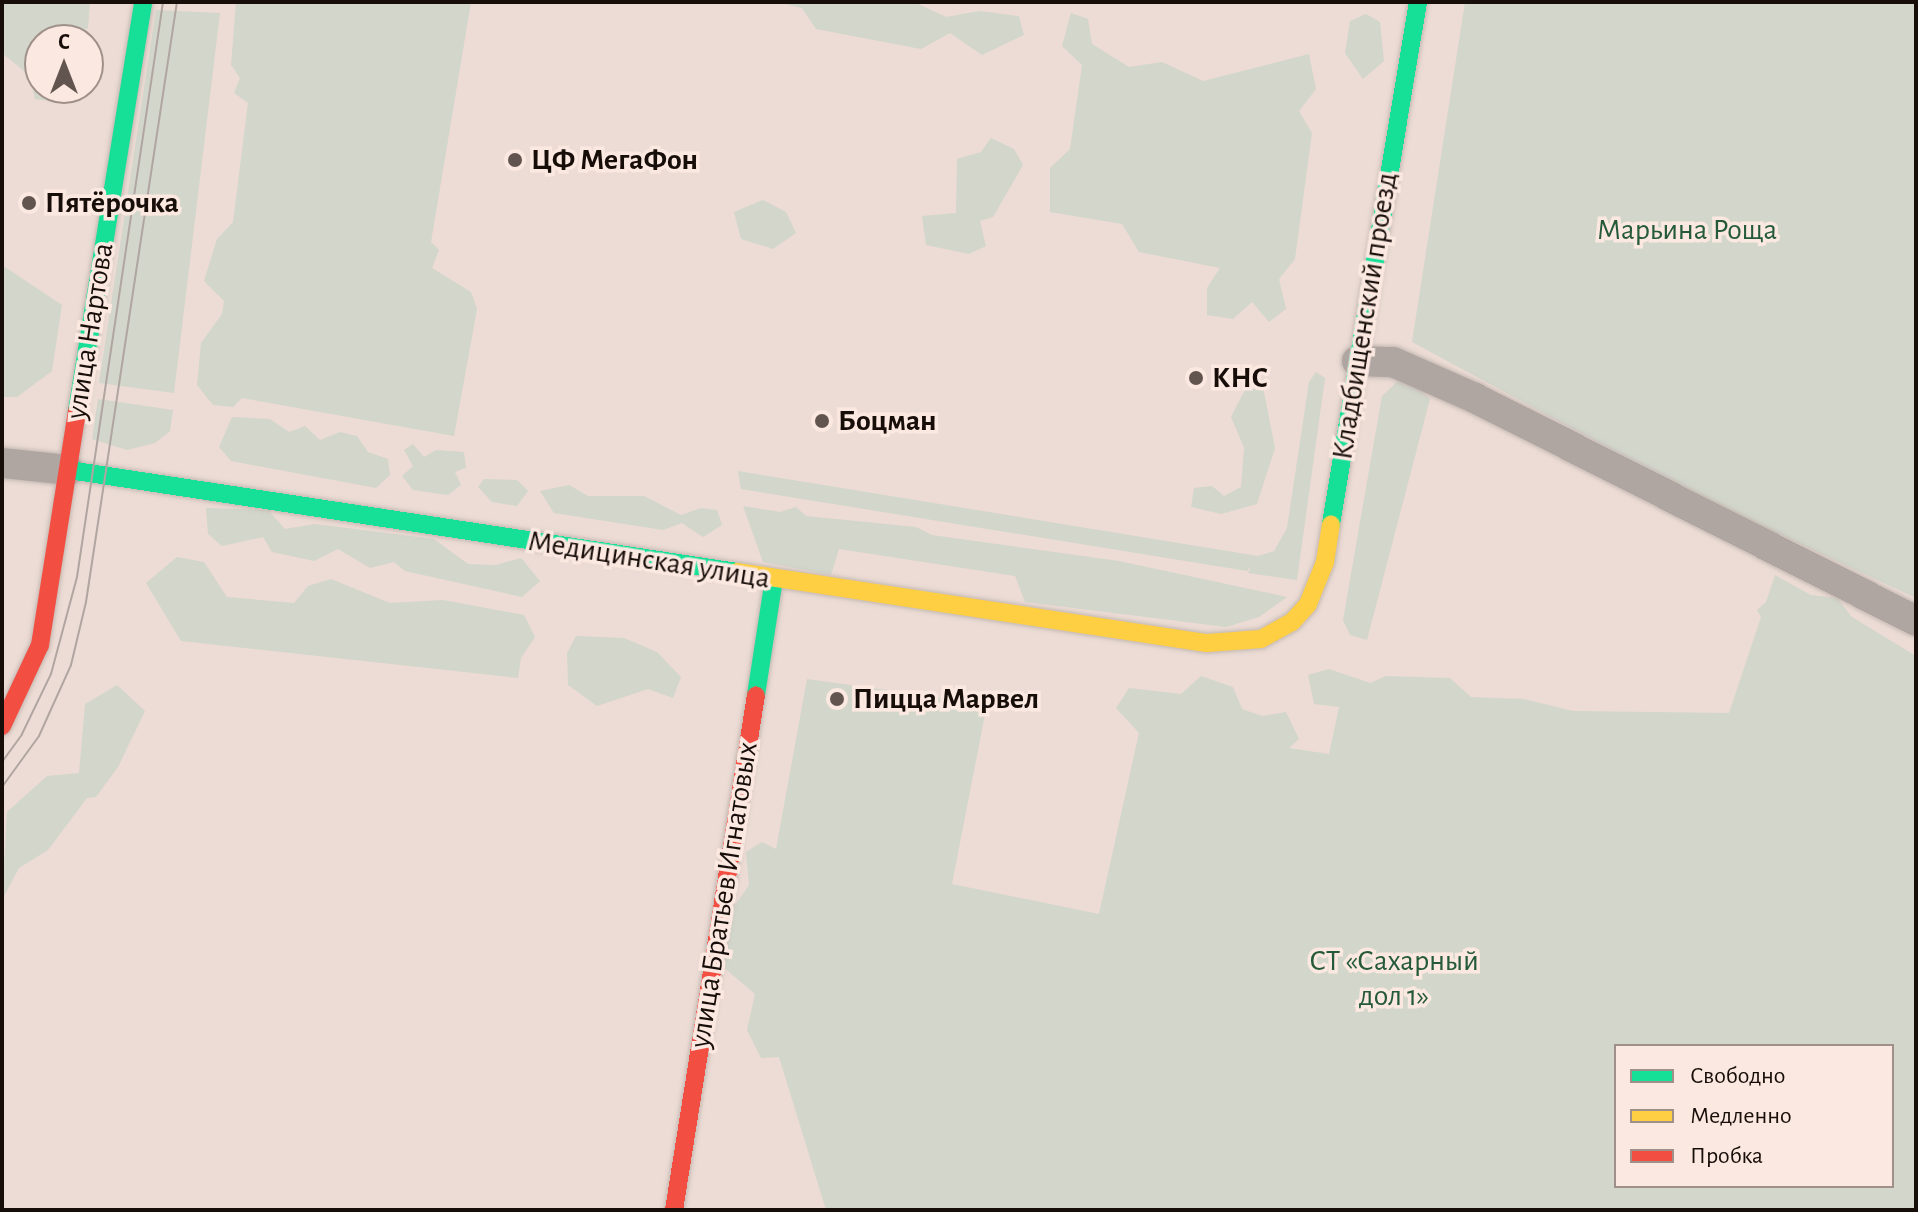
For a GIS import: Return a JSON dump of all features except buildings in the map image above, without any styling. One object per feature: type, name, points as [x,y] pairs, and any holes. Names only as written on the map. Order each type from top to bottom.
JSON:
[{"type":"street","name":"улица Нартова","points":[[2,726],[40,645],[143,2]]},
{"type":"street","name":"Кладбищенский проезд","points":[[1292,622],[1317,588],[1325,562],[1418,2]]},
{"type":"street","points":[[1357,361],[1393,362],[1461,392],[1916,621]]},
{"type":"street","name":"Медицинская улица","points":[[2,463],[69,470],[1207,643],[1261,639],[1292,622]]},
{"type":"street","name":"улица Братьев Игнатовых","points":[[674,1210],[774,579]]},
{"type":"green space","points":[[2,2],[90,2],[88,24],[24,24],[24,71],[2,53]]},
{"type":"green space","points":[[236,2],[471,2],[431,242],[439,250],[432,268],[471,292],[477,309],[454,436],[242,398],[233,407],[213,405],[197,385],[201,343],[222,314],[224,301],[204,281],[217,239],[233,222],[248,103],[234,93],[240,78],[231,65]]},
{"type":"green space","points":[[777,2],[914,2],[946,17],[979,11],[1019,16],[1024,35],[982,55],[950,33],[921,49],[816,29],[802,8]]},
{"type":"green space","name":"Марьина Роща","points":[[1465,2],[1916,2],[1916,598],[1697,496],[1412,342]]},
{"type":"green space","points":[[156,10],[220,13],[174,393],[99,383]]},
{"type":"green space","points":[[1071,13],[1088,19],[1092,44],[1129,67],[1162,62],[1203,81],[1309,54],[1316,89],[1299,111],[1312,133],[1295,259],[1279,279],[1286,309],[1269,322],[1252,302],[1233,319],[1207,315],[1207,288],[1220,268],[1139,252],[1122,224],[1050,212],[1050,168],[1070,149],[1082,65],[1062,46]]},
{"type":"green space","points":[[1366,14],[1380,22],[1384,61],[1363,79],[1345,53],[1350,21]]},
{"type":"green space","points":[[991,138],[1014,149],[1023,165],[993,217],[980,221],[986,246],[969,254],[926,245],[922,216],[956,213],[957,159],[981,152]]},
{"type":"green space","points":[[763,200],[786,212],[796,233],[773,249],[741,239],[734,212]]},
{"type":"green space","points":[[2,265],[62,305],[52,371],[17,397],[2,397]]},
{"type":"green space","points":[[1316,372],[1325,378],[1297,580],[1248,573],[1251,566],[1247,571],[741,489],[738,471],[1258,556],[1274,551],[1287,528],[1309,382]]},
{"type":"green space","points":[[1399,380],[1414,383],[1430,399],[1367,640],[1350,635],[1343,620],[1382,396]]},
{"type":"green space","points":[[1248,384],[1263,387],[1275,448],[1257,504],[1221,514],[1191,507],[1194,488],[1212,486],[1224,496],[1241,487],[1244,448],[1231,417]]},
{"type":"green space","points":[[98,399],[173,410],[170,431],[155,443],[127,450],[92,439]]},
{"type":"green space","points":[[232,417],[270,419],[289,432],[305,426],[320,440],[340,432],[357,436],[368,452],[388,459],[390,475],[376,488],[231,461],[219,447]]},
{"type":"green space","points":[[413,444],[424,457],[436,450],[464,452],[466,468],[455,472],[461,485],[448,495],[413,490],[402,476],[413,466],[404,450]]},
{"type":"green space","points":[[484,479],[517,480],[528,491],[517,506],[492,502],[478,487]]},
{"type":"green space","points":[[569,485],[588,496],[644,496],[681,515],[701,508],[717,510],[722,525],[703,537],[682,523],[663,530],[554,513],[540,491]]},
{"type":"green space","points":[[743,506],[780,512],[796,507],[806,516],[916,527],[932,535],[1119,561],[1287,597],[1259,617],[1226,627],[1025,602],[1015,576],[839,549],[831,575],[763,562]]},
{"type":"green space","points":[[206,508],[268,510],[285,529],[315,524],[434,539],[468,564],[496,565],[521,558],[540,581],[522,597],[405,571],[394,562],[370,568],[338,549],[314,561],[272,552],[263,537],[222,546],[208,534]]},
{"type":"green space","points":[[177,557],[204,562],[227,597],[294,603],[308,586],[331,579],[390,603],[443,600],[524,615],[535,637],[521,658],[518,678],[181,641],[146,583]]},
{"type":"green space","name":"СТ «Сахарный дол 1»","points":[[1775,575],[1811,595],[1837,598],[1852,617],[1916,656],[1916,1210],[826,1210],[779,1057],[761,1058],[747,1030],[755,994],[722,966],[730,912],[749,885],[746,852],[762,842],[776,849],[807,679],[987,704],[952,884],[1099,914],[1139,733],[1116,708],[1129,688],[1181,694],[1201,676],[1233,687],[1242,709],[1262,716],[1286,712],[1299,739],[1289,748],[1329,754],[1339,707],[1314,704],[1308,675],[1329,669],[1370,683],[1386,676],[1450,678],[1471,697],[1524,699],[1573,711],[1729,713],[1761,617],[1757,610],[1766,602]]},
{"type":"green space","points":[[576,636],[624,638],[657,652],[681,677],[673,698],[648,689],[597,706],[568,685],[567,653]]},
{"type":"green space","points":[[117,685],[145,711],[118,767],[96,797],[87,798],[48,850],[19,868],[2,900],[7,812],[47,776],[79,773],[85,704]]},
{"type":"tram line","points":[[2,762],[22,734],[51,674],[77,577],[163,2]]},
{"type":"tram line","points":[[2,787],[39,736],[71,665],[86,602],[177,2]]},
{"type":"traffic: fast","points":[[77,411],[143,2]]},
{"type":"traffic: fast","points":[[1331,524],[1418,2]]},
{"type":"traffic: fast","points":[[69,470],[737,572]]},
{"type":"traffic: fast","points":[[756,695],[774,579]]},
{"type":"traffic: slow","points":[[737,572],[1207,643],[1261,639],[1292,622],[1308,604],[1325,562],[1331,524]]},
{"type":"traffic: jam","points":[[2,726],[40,645],[77,411]]},
{"type":"traffic: jam","points":[[674,1210],[756,695]]},
{"type":"place","name":"ЦФ МегаФон","points":[[515,160]]},
{"type":"place","name":"Пятёрочка","points":[[29,203]]},
{"type":"place","name":"КНС","points":[[1196,378]]},
{"type":"place","name":"Боцман","points":[[822,421]]},
{"type":"place","name":"Пицца Марвел","points":[[837,699]]}]
